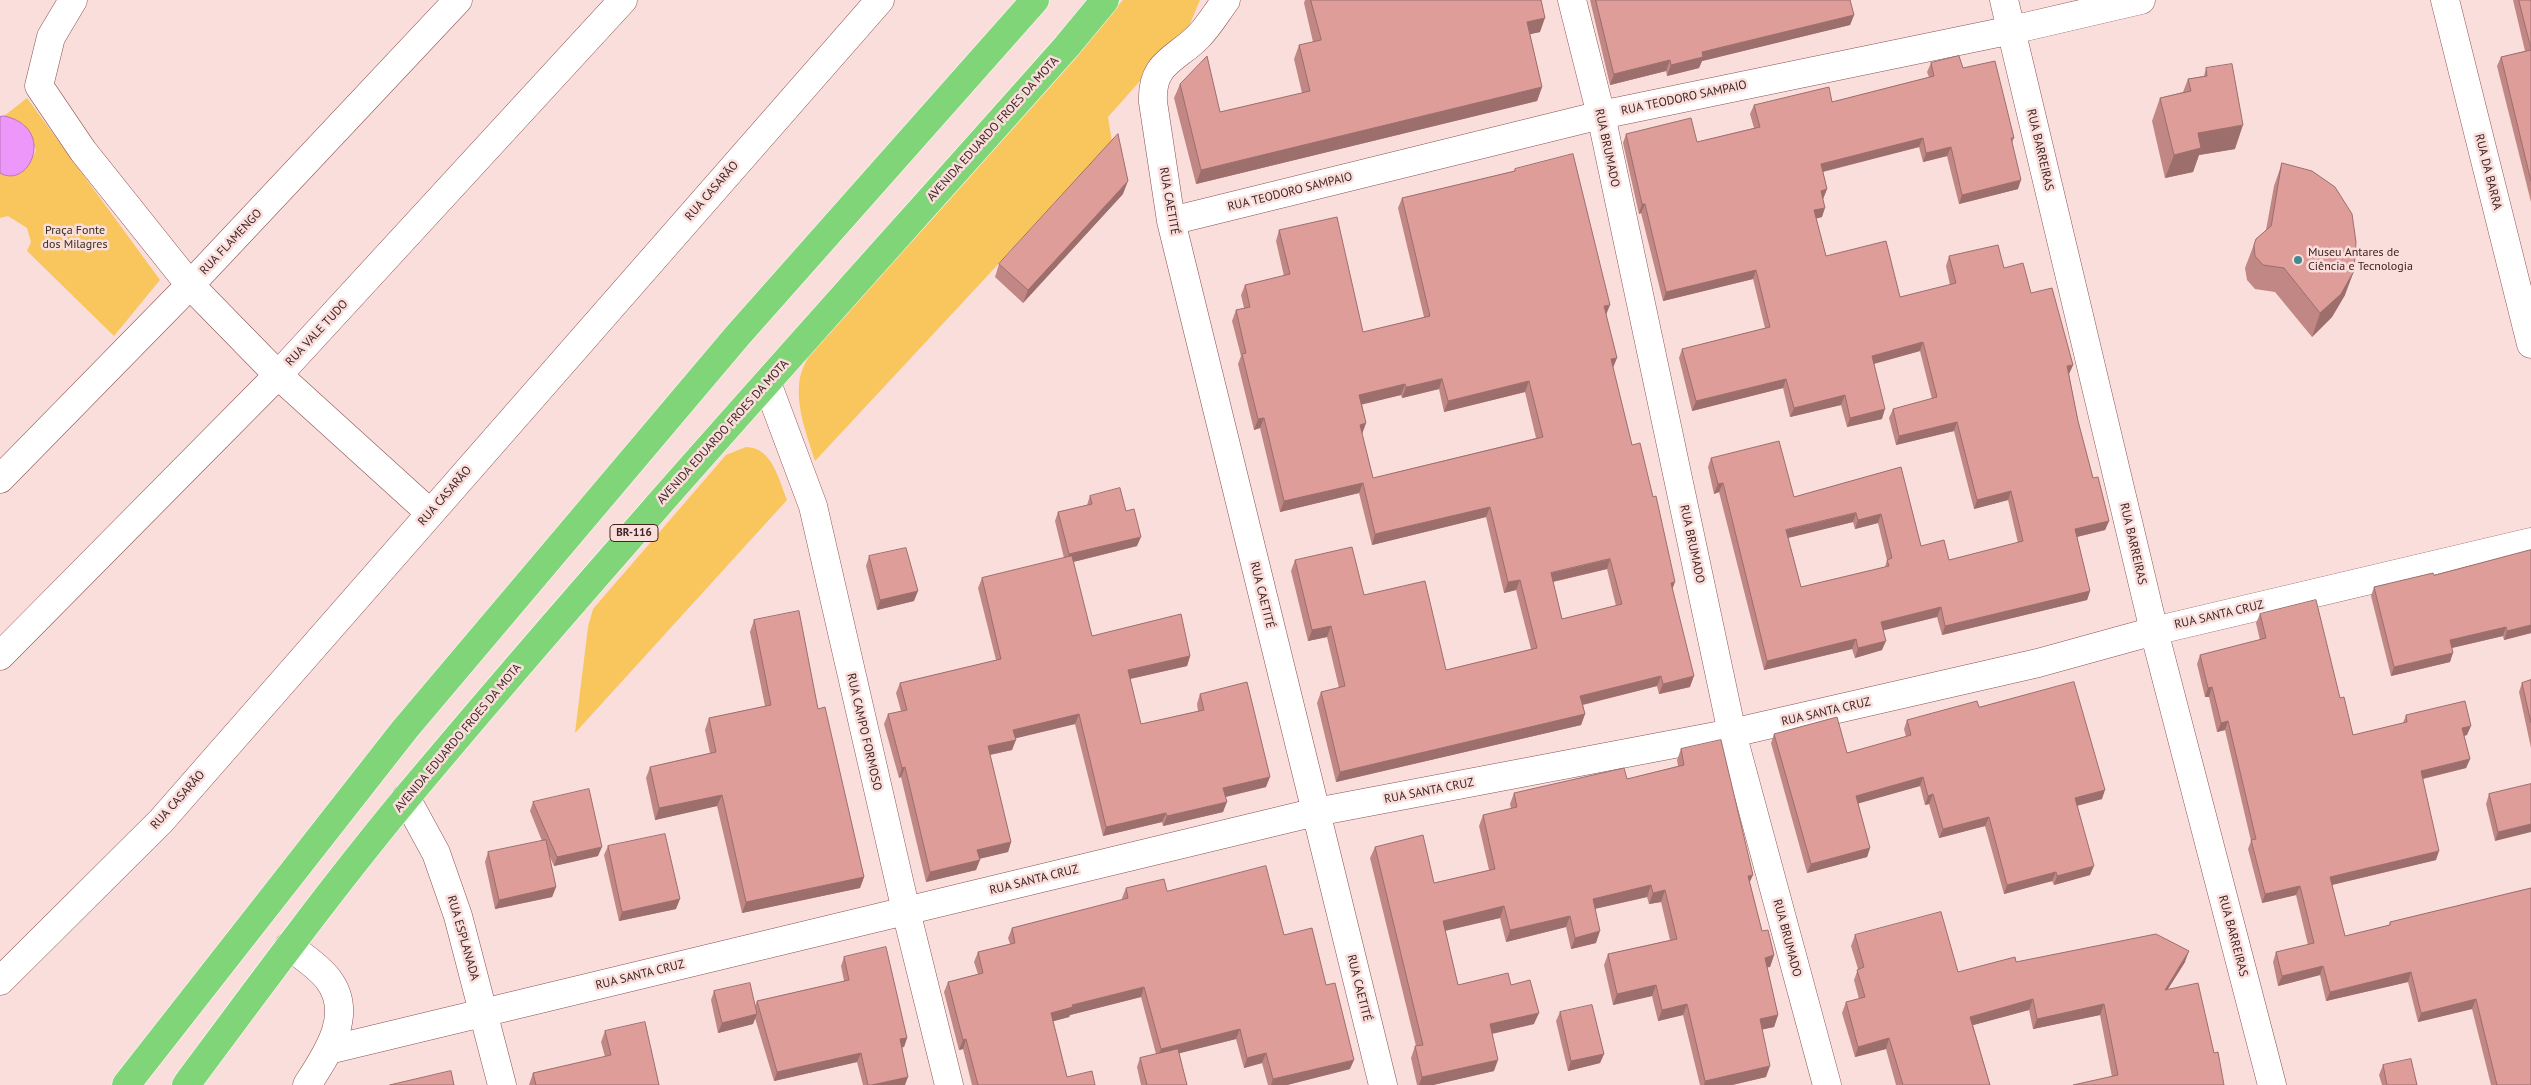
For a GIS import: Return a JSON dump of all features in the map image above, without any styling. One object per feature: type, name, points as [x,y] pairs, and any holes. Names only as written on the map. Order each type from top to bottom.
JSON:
[{"type":"highway","points":[[126,1085],[412,721],[738,335],[1035,0]]},
{"type":"highway","name":"AVENIDA EDUARDO FROES DA MOTA","points":[[186,1085],[289,946],[406,798],[767,383],[1054,61],[1104,0]]},
{"type":"street","points":[[73,0],[51,37],[38,86],[83,151],[190,285],[278,375],[430,514]]},
{"type":"street","name":"RUA FLAMENGO","points":[[0,479],[190,285],[458,0]]},
{"type":"street","name":"RUA VALE TUDO","points":[[0,656],[278,375],[623,0]]},
{"type":"street","name":"RUA CAETITÉ","points":[[1226,0],[1195,40],[1162,66],[1152,88],[1153,102],[1171,221],[1382,1085]]},
{"type":"street","name":"RUA BRUMADO","points":[[1572,0],[1601,115],[1732,733],[1827,1085]]},
{"type":"street","name":"RUA BARREIRAS","points":[[2004,0],[2154,631],[2272,1085]]},
{"type":"street","name":"RUA TEODORO SAMPAIO","points":[[1171,221],[1601,115],[2012,30],[2142,0]]},
{"type":"street","name":"RUA DA BARRA","points":[[2445,0],[2531,344]]},
{"type":"street","name":"RUA CASARÃO","points":[[0,981],[161,821],[430,514],[870,3]]},
{"type":"street","name":"RUA CAMPO FORMOSO","points":[[767,383],[813,506],[906,911],[949,1085]]},
{"type":"street","name":"RUA SANTA CRUZ","points":[[329,1050],[1316,812],[1732,733],[2038,663],[2154,631],[2531,542]]},
{"type":"street","name":"RUA ESPLANADA","points":[[406,798],[436,853],[458,916],[502,1085]]},
{"type":"street","points":[[289,946],[328,979],[337,998],[339,1024],[329,1050],[307,1085]]},
{"type":"green space","points":[[1123,0],[1200,0],[1189,26],[1108,117],[1112,142],[815,461],[804,424],[799,386],[804,366],[815,347],[841,314]]},
{"type":"green space","name":"Praça Fonte dos Milagres","points":[[27,98],[160,280],[114,336],[27,251],[31,242],[27,228],[8,216],[0,218],[0,173],[13,176],[23,171],[31,161],[36,150],[24,124],[4,116]]},
{"type":"green space","points":[[746,447],[755,448],[768,458],[777,474],[787,500],[575,733],[588,627],[593,609],[726,455]]},
{"type":"shaded area","points":[[4,116],[20,122],[30,132],[34,143],[33,155],[28,165],[21,173],[11,176],[0,173],[0,117]]},
{"type":"building","points":[[1311,0],[1541,0],[1545,18],[1527,22],[1542,87],[1201,170],[1180,84],[1207,56],[1220,112],[1310,91],[1299,45],[1321,40]]},
{"type":"building","points":[[1596,0],[1850,0],[1854,15],[1702,52],[1703,57],[1671,65],[1670,60],[1614,74]]},
{"type":"building","points":[[2519,0],[2531,0],[2531,50]]},
{"type":"building","points":[[2531,50],[2531,181],[2501,57]]},
{"type":"building","points":[[1959,56],[1963,68],[1995,61],[2014,138],[2011,138],[2021,180],[1962,195],[1951,147],[1926,153],[1923,138],[1821,164],[1827,189],[1821,191],[1825,208],[1814,210],[1826,256],[1886,241],[1900,297],[1956,283],[1949,256],[1998,245],[2004,268],[2023,263],[2031,293],[2052,288],[2073,365],[2067,366],[2078,421],[2093,478],[2098,477],[2109,521],[2075,529],[2090,591],[1945,626],[1941,607],[1881,622],[1886,641],[1858,648],[1856,639],[1767,661],[1723,483],[1718,484],[1711,458],[1779,441],[1794,497],[1901,467],[1921,546],[1944,540],[1949,560],[2023,541],[2011,491],[1977,500],[1957,422],[1899,436],[1893,409],[1937,397],[1923,342],[1872,356],[1885,409],[1850,418],[1845,395],[1794,408],[1786,379],[1696,401],[1682,349],[1770,327],[1756,270],[1666,292],[1645,204],[1642,204],[1626,134],[1691,118],[1697,142],[1760,127],[1754,105],[1829,87],[1832,102],[1934,76],[1931,63]],"holes":[[[1856,513],[1858,520],[1881,514],[1892,558],[1887,560],[1889,566],[1801,587],[1786,530]]]},
{"type":"building","points":[[2232,64],[2243,125],[2198,133],[2201,148],[2174,155],[2160,98],[2191,91],[2188,79],[2207,76],[2206,68]]},
{"type":"building","points":[[1118,134],[1128,181],[1028,290],[999,264]]},
{"type":"building","points":[[1573,154],[1610,305],[1604,306],[1617,358],[1611,359],[1632,445],[1640,443],[1653,497],[1656,496],[1675,582],[1671,583],[1694,676],[1663,684],[1661,676],[1580,696],[1585,714],[1340,772],[1321,692],[1345,686],[1331,626],[1312,630],[1295,560],[1352,547],[1364,595],[1425,581],[1446,670],[1537,648],[1520,580],[1508,582],[1490,507],[1375,534],[1363,483],[1284,501],[1264,418],[1258,419],[1242,354],[1246,353],[1236,310],[1250,307],[1245,285],[1290,274],[1279,230],[1337,217],[1363,332],[1430,316],[1402,198],[1515,171],[1515,169]],"holes":[[[1442,379],[1448,401],[1529,381],[1543,437],[1373,478],[1360,425],[1366,423],[1359,395],[1405,384],[1406,387]],[[1610,559],[1622,604],[1562,619],[1551,573]]]},
{"type":"building","name":"Museu Antares de Ciência e Tecnologia","points":[[2282,163],[2312,171],[2335,187],[2352,214],[2356,242],[2354,271],[2341,294],[2320,313],[2284,268],[2263,265],[2255,256],[2254,245],[2256,239],[2271,226]]},
{"type":"building","points":[[1120,488],[1126,511],[1134,509],[1141,537],[1069,554],[1058,512],[1092,504],[1090,496]]},
{"type":"building","points":[[906,548],[918,591],[880,600],[869,556]]},
{"type":"building","points":[[2531,550],[2531,625],[2507,631],[2506,627],[2450,640],[2453,653],[2394,667],[2374,587],[2433,573],[2434,575]]},
{"type":"building","points":[[1072,556],[1092,636],[1181,614],[1190,656],[1128,670],[1141,724],[1204,710],[1200,694],[1247,682],[1270,777],[1223,788],[1227,802],[1167,816],[1166,813],[1106,827],[1079,714],[1013,730],[1016,740],[988,746],[1011,842],[977,850],[980,860],[930,872],[905,767],[902,768],[888,714],[907,710],[900,683],[1001,659],[982,578]]},
{"type":"building","points":[[2316,600],[2340,698],[2344,697],[2353,735],[2407,722],[2406,715],[2465,701],[2471,726],[2462,728],[2470,759],[2421,771],[2439,851],[2330,877],[2345,936],[2390,925],[2390,922],[2531,888],[2531,1085],[2497,1085],[2476,999],[2421,1013],[2411,972],[2330,992],[2323,966],[2282,976],[2276,952],[2314,943],[2300,886],[2265,894],[2251,840],[2256,839],[2228,721],[2221,723],[2212,687],[2208,688],[2200,655],[2266,638],[2260,614]]},
{"type":"building","points":[[799,611],[818,709],[825,707],[864,877],[746,902],[722,795],[659,808],[650,767],[716,752],[709,718],[771,705],[754,620]]},
{"type":"building","points":[[2531,680],[2531,723],[2522,683]]},
{"type":"building","points":[[2074,682],[2105,790],[2075,798],[2094,866],[2057,876],[2056,872],[2007,885],[1989,817],[1943,829],[1933,794],[1928,796],[1923,777],[1856,796],[1870,848],[1811,864],[1774,734],[1837,717],[1847,753],[1911,735],[1907,720],[1977,701],[1979,707]]},
{"type":"building","points":[[1721,740],[1753,875],[1748,876],[1762,931],[1768,930],[1774,955],[1765,958],[1778,1015],[1760,1019],[1770,1066],[1705,1081],[1687,1004],[1662,1010],[1656,985],[1617,994],[1608,954],[1677,939],[1665,890],[1653,893],[1651,885],[1593,899],[1600,931],[1575,938],[1570,916],[1510,930],[1504,906],[1443,921],[1458,985],[1508,973],[1511,985],[1530,980],[1539,1013],[1490,1024],[1498,1060],[1422,1077],[1415,1046],[1423,1045],[1375,847],[1423,835],[1434,883],[1495,869],[1483,815],[1517,807],[1514,793],[1624,768],[1627,779],[1684,765],[1681,749]]},
{"type":"building","points":[[2531,784],[2531,824],[2498,832],[2489,794]]},
{"type":"building","points":[[589,789],[602,847],[557,857],[533,802]]},
{"type":"building","points":[[665,834],[680,899],[622,912],[608,846]]},
{"type":"building","points":[[546,840],[556,887],[499,900],[488,852]]},
{"type":"building","points":[[1266,866],[1284,935],[1312,928],[1326,985],[1335,983],[1354,1060],[1273,1079],[1266,1053],[1247,1058],[1240,1029],[1161,1049],[1144,987],[1072,1005],[1073,1007],[1051,1013],[1067,1077],[1092,1071],[1095,1085],[978,1085],[966,1039],[963,1040],[948,982],[983,973],[978,952],[1015,943],[1012,928],[1128,898],[1126,888],[1164,879],[1167,891]]},
{"type":"building","points":[[1941,912],[1958,972],[2015,957],[2016,962],[2156,934],[2189,951],[2165,990],[2198,983],[2214,1053],[2218,1052],[2224,1085],[2073,1085],[2118,1075],[2104,1004],[2037,1019],[2033,999],[1970,1017],[1990,1085],[1903,1085],[1889,1038],[1858,1047],[1846,1002],[1865,997],[1857,970],[1864,967],[1855,935]]},
{"type":"building","points":[[886,947],[907,1038],[900,1039],[908,1077],[868,1085],[861,1053],[777,1072],[757,1001],[849,980],[844,957]]},
{"type":"building","points":[[750,983],[757,1014],[722,1023],[714,991]]},
{"type":"building","points":[[1592,1005],[1604,1054],[1571,1061],[1560,1012]]},
{"type":"building","points":[[645,1022],[659,1085],[536,1085],[533,1073],[611,1055],[605,1031]]},
{"type":"building","points":[[1178,1049],[1187,1085],[1147,1085],[1140,1058]]},
{"type":"building","points":[[2411,1059],[2417,1085],[2387,1085],[2383,1065]]},
{"type":"building","points":[[451,1071],[454,1085],[390,1085]]},
{"type":"place","name":"Museu Antares de Ciência e Tecnologia","points":[[2298,260]]}]
